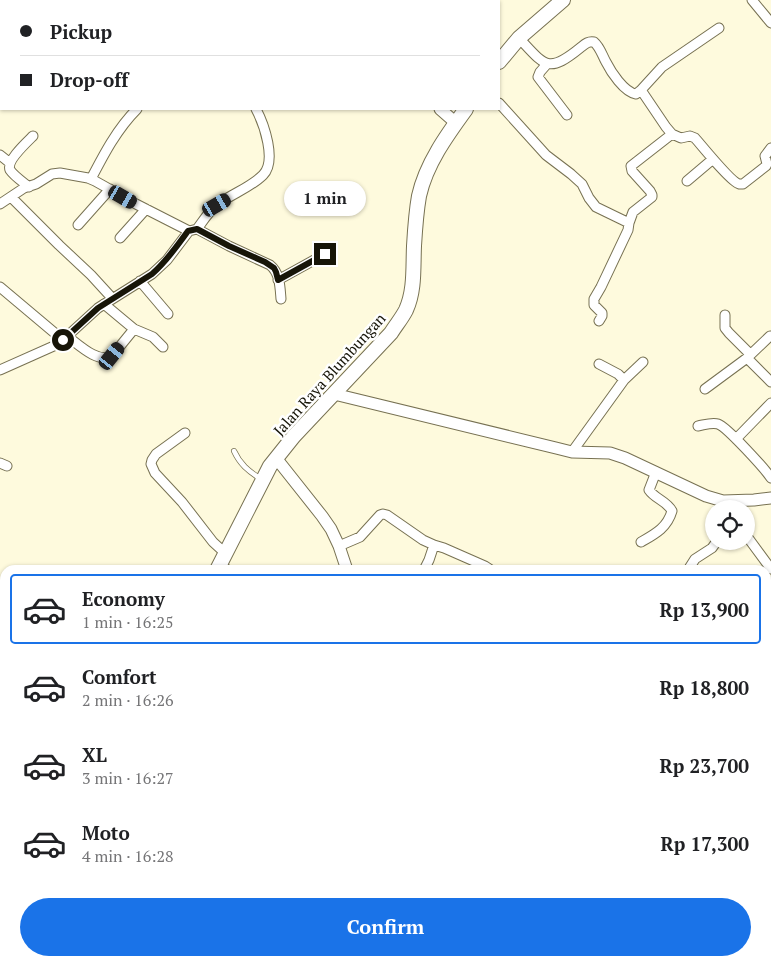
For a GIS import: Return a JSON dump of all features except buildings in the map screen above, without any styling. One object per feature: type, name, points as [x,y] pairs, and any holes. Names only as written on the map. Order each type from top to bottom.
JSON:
[{"type":"main road","points":[[500,61],[519,38],[563,0]]},
{"type":"main road","name":"Jalan Raya Blumbungan","points":[[222,565],[270,466],[294,436],[391,333],[406,310],[412,290],[420,194],[434,157],[465,110]]},
{"type":"street","points":[[752,0],[771,23]]},
{"type":"street","points":[[519,38],[547,64],[559,63],[589,42],[594,42],[598,45],[607,65],[621,84],[632,94],[636,94],[662,67],[719,28]]},
{"type":"street","points":[[547,64],[538,77],[567,115]]},
{"type":"street","points":[[641,90],[672,134],[681,138],[694,137],[736,183],[743,184],[766,166],[765,156],[771,148]]},
{"type":"street","points":[[500,103],[546,155],[582,184],[596,207],[629,223]]},
{"type":"street","points":[[91,179],[111,141],[136,110]]},
{"type":"street","points":[[0,370],[50,348],[65,338],[108,301],[152,274],[217,205],[264,174],[267,169],[269,147],[256,110]]},
{"type":"street","points":[[442,110],[456,123]]},
{"type":"street","points":[[599,321],[603,314],[594,305],[594,299],[628,230],[633,212],[652,197],[650,191],[632,171],[631,166],[672,134]]},
{"type":"street","points":[[29,187],[12,172],[10,163],[33,136]]},
{"type":"street","points":[[0,155],[10,163]]},
{"type":"street","points":[[687,181],[713,159]]},
{"type":"street","points":[[0,204],[52,174],[60,173],[91,179],[146,209],[270,265],[276,272],[281,300]]},
{"type":"street","points":[[78,225],[110,189]]},
{"type":"street","points":[[11,197],[58,245],[91,275],[108,301],[134,329],[153,337],[163,347]]},
{"type":"street","points":[[120,238],[146,209]]},
{"type":"street","points":[[278,280],[325,254]]},
{"type":"street","points":[[140,281],[168,314]]},
{"type":"street","points":[[0,287],[65,338],[101,358],[108,359],[112,356],[134,329]]},
{"type":"street","points":[[725,315],[725,328],[729,334],[771,382]]},
{"type":"street","points":[[705,388],[748,356],[770,336]]},
{"type":"street","points":[[572,452],[624,380],[643,362]]},
{"type":"street","points":[[599,364],[618,374],[624,380]]},
{"type":"street","points":[[334,394],[572,452],[610,453],[625,458],[714,500]]},
{"type":"street","points":[[736,439],[771,402]]},
{"type":"street","points":[[698,426],[717,424],[721,426],[736,439],[771,478]]},
{"type":"street","points":[[185,433],[156,454],[151,464],[155,473],[182,502],[213,542],[222,565]]},
{"type":"street","points":[[276,458],[331,528],[345,565]]},
{"type":"street","points":[[641,542],[658,533],[664,527],[672,511],[670,506],[651,494],[649,490],[656,472]]},
{"type":"street","points":[[754,500],[771,498]]},
{"type":"street","points":[[339,546],[360,536],[383,514],[423,540],[483,565]]},
{"type":"street","points":[[426,565],[434,545]]},
{"type":"street","points":[[755,548],[768,565]]},
{"type":"street","points":[[692,565],[695,560],[709,550]]},
{"type":"lane","points":[[234,451],[238,460],[247,470],[262,480]]},
{"type":"route","points":[[63,340],[98,308],[159,268],[188,231],[197,229],[265,262],[274,268],[278,280],[325,254]]}]
